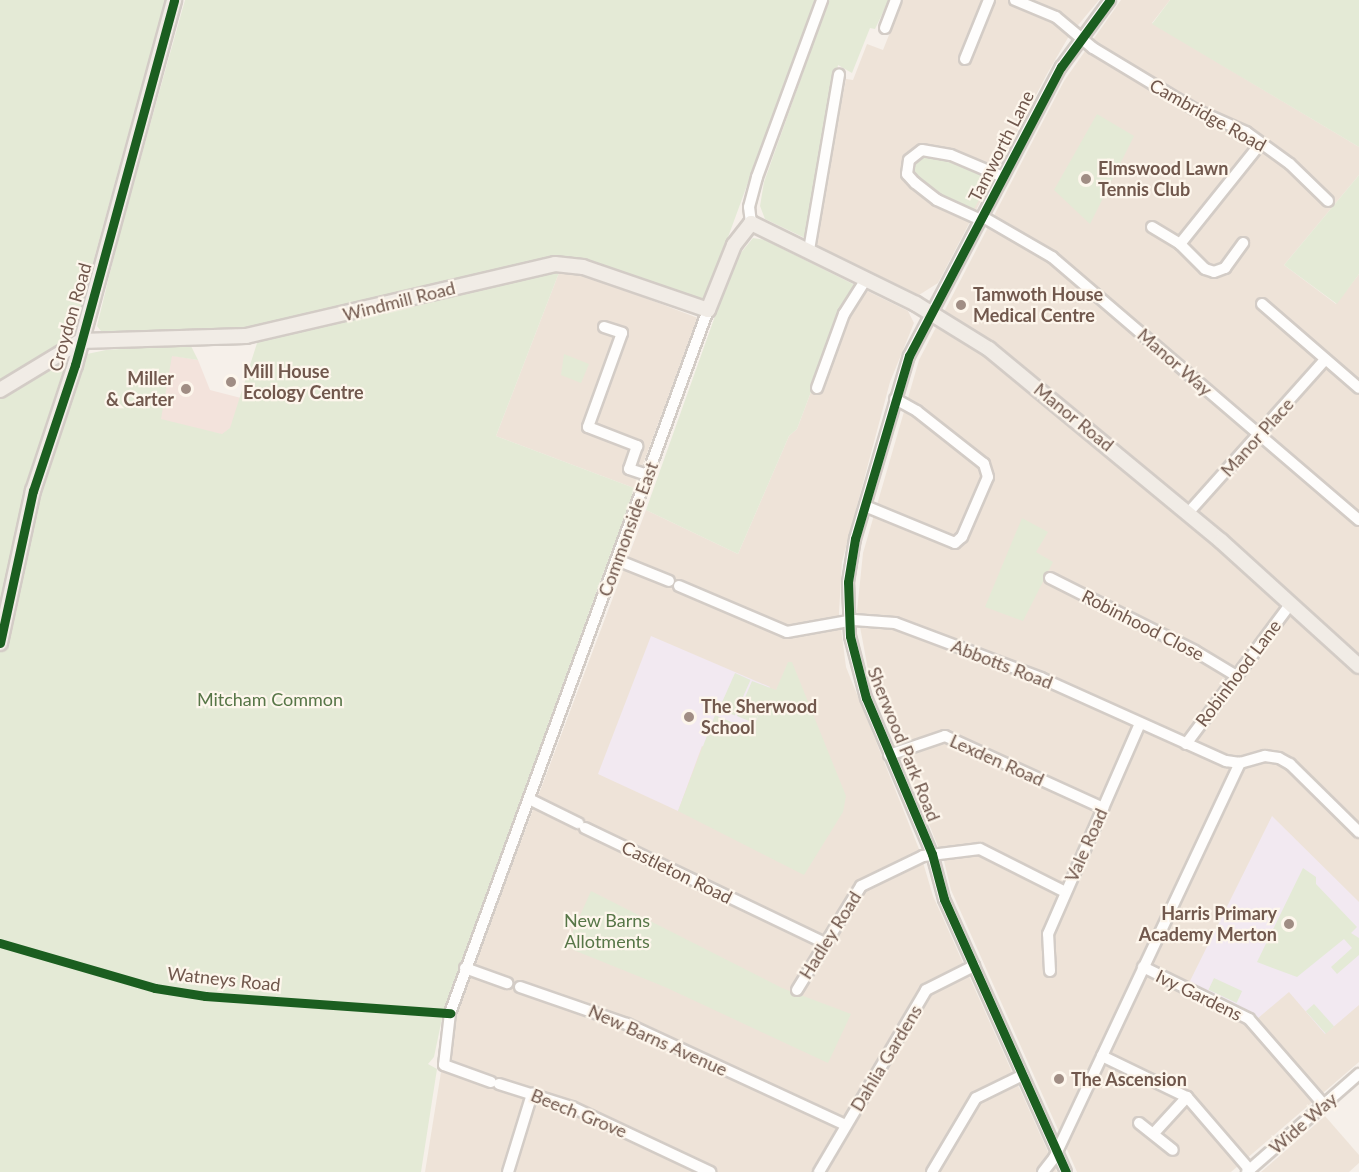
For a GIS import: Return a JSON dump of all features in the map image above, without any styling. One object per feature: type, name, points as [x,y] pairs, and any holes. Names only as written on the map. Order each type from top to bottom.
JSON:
[{"type":"main road","name":"Croydon Road","points":[[0,643],[33,491],[81,341],[174,0]]},
{"type":"main road","name":"Manor Road","points":[[751,223],[931,312],[990,349],[1188,513],[1359,666]]},
{"type":"main road","name":"Commonside East","points":[[708,310],[734,245],[751,223]]},
{"type":"main road","name":"Windmill Road","points":[[81,341],[246,336],[560,264],[580,266],[708,310]]},
{"type":"main road","points":[[0,390],[81,341]]},
{"type":"street","points":[[751,223],[749,207],[757,177],[822,0]]},
{"type":"street","points":[[885,28],[896,0]]},
{"type":"street","points":[[965,59],[989,0]]},
{"type":"street","name":"Cambridge Road","points":[[1015,0],[1056,17],[1080,38],[1194,109],[1235,126],[1290,164],[1328,201]]},
{"type":"street","name":"Tamworth Lane","points":[[931,312],[1061,67],[1110,0]]},
{"type":"street","points":[[809,250],[839,75]]},
{"type":"street","points":[[1180,244],[1261,143]]},
{"type":"street","name":"Manor Way","points":[[1003,177],[951,155],[922,150],[909,160],[907,174],[921,188],[982,218],[1052,257],[1359,520]]},
{"type":"street","points":[[1152,227],[1180,244],[1205,269],[1214,272],[1225,268],[1243,243]]},
{"type":"street","points":[[817,388],[844,314],[866,279]]},
{"type":"street","points":[[1262,304],[1359,388]]},
{"type":"street","name":"Commonside East","points":[[444,1065],[450,1013],[465,968],[708,310]]},
{"type":"street","name":"Sherwood Park Road","points":[[931,312],[909,356],[865,506],[850,562],[848,621],[857,674],[932,854],[944,899],[1066,1172]]},
{"type":"street","points":[[604,327],[622,333],[588,427],[637,446],[629,469],[647,475]]},
{"type":"street","name":"Manor Place","points":[[1188,513],[1325,360]]},
{"type":"street","points":[[865,506],[955,543],[962,537],[988,477],[984,464],[917,411],[895,399]]},
{"type":"street","name":"Abbotts Road","points":[[617,560],[787,632],[848,621],[903,626],[1041,678],[1186,744],[1240,763]]},
{"type":"street","name":"Robinhood Close","points":[[1050,578],[1195,651],[1235,675]]},
{"type":"street","name":"Robinhood Lane","points":[[1186,744],[1235,675],[1291,603]]},
{"type":"street","name":"Vale Road","points":[[1050,971],[1048,934],[1140,723]]},
{"type":"street","name":"Lexden Road","points":[[889,755],[945,736],[1103,808]]},
{"type":"street","points":[[1043,1172],[1056,1150],[1240,763],[1265,756],[1287,762],[1359,832]]},
{"type":"street","name":"Castleton Road","points":[[529,799],[825,943]]},
{"type":"street","name":"Hadley Road","points":[[797,990],[864,883],[932,854],[980,849],[1065,892]]},
{"type":"street","name":"Dahlia Gardens","points":[[819,1172],[926,990],[974,966]]},
{"type":"street","name":"Ivy Gardens","points":[[1143,967],[1246,1017],[1324,1105]]},
{"type":"street","points":[[465,968],[507,983]]},
{"type":"street","name":"New Barns Avenue","points":[[520,987],[627,1024],[846,1125]]},
{"type":"street","points":[[1101,1056],[1187,1097],[1249,1171]]},
{"type":"street","name":"Beech Grove","points":[[444,1065],[583,1111],[706,1171]]},
{"type":"street","points":[[932,1172],[976,1098],[1023,1074]]},
{"type":"street","name":"Wide Way","points":[[1249,1171],[1359,1074]]},
{"type":"street","points":[[508,1172],[532,1094]]},
{"type":"street","points":[[1154,1134],[1187,1097]]},
{"type":"street","points":[[1139,1123],[1173,1150]]},
{"type":"shaded area","points":[[903,0],[1099,0],[1069,36],[1047,74],[938,283],[919,295],[814,244],[846,79],[853,80],[867,44],[883,50]]},
{"type":"shaded area","points":[[1121,0],[1170,0],[1152,23],[1359,147],[1359,175],[1284,265],[1336,304],[1359,274],[1359,1062],[1231,1172],[1077,1172],[951,890],[944,861],[870,680],[857,611],[863,553],[919,360],[1064,81]]},
{"type":"shaded area","points":[[560,270],[577,272],[698,318],[634,488],[496,436]]},
{"type":"shaded area","points":[[857,286],[908,311],[914,323],[890,382],[842,562],[839,613],[846,667],[919,849],[933,896],[1057,1172],[425,1172],[441,1072],[454,1019],[646,510],[738,554],[789,436],[797,429],[845,302]]},
{"type":"shaded area","points":[[169,355],[198,360],[210,390],[241,398],[229,436],[159,420]]},
{"type":"shaded area","name":"The Sherwood School","points":[[651,636],[770,687],[740,761],[702,746],[678,811],[598,774]]},
{"type":"shaded area","name":"Harris Primary Academy Merton","points":[[1272,816],[1359,902],[1359,1005],[1325,1034],[1289,992],[1257,1019],[1250,1012],[1189,983]]},
{"type":"shaded area","points":[[1325,1116],[1359,1155],[1359,1163],[1349,1172],[1261,1172]]},
{"type":"green space","points":[[0,0],[165,0],[74,332],[71,338],[0,382]]},
{"type":"green space","points":[[185,0],[815,0],[705,300],[587,264],[243,333],[101,331],[97,326],[119,236]]},
{"type":"green space","points":[[829,0],[889,0],[875,29],[870,28],[852,73],[838,65],[807,239],[765,219],[760,206],[764,182]]},
{"type":"green space","points":[[1170,0],[1359,0],[1359,147],[1152,24]]},
{"type":"green space","name":"Elmswood Lawn Tennis Club","points":[[1097,114],[1134,136],[1090,224],[1054,190]]},
{"type":"green space","points":[[922,154],[953,158],[991,177],[973,211],[937,195],[912,173],[912,162]]},
{"type":"green space","points":[[1359,175],[1359,274],[1337,304],[1284,265]]},
{"type":"green space","points":[[753,238],[765,240],[857,286],[845,302],[797,429],[789,436],[738,554],[646,510],[735,260]]},
{"type":"green space","name":"Mitcham Common","points":[[560,270],[496,436],[634,488],[618,546],[614,544],[444,1009],[434,1057],[428,1064],[437,1069],[421,1172],[0,1172],[0,395],[68,358],[106,350],[190,344],[198,360],[172,356],[161,419],[222,434],[230,428],[258,340]]},
{"type":"green space","points":[[564,354],[589,364],[581,383],[561,375]]},
{"type":"green space","points":[[1022,518],[1048,532],[1036,552],[1053,562],[1023,621],[985,607]]},
{"type":"green space","points":[[788,662],[792,662],[846,796],[843,812],[804,875],[678,811],[715,715],[752,731],[759,714],[754,723],[737,716],[752,681],[776,690]]},
{"type":"green space","points":[[735,673],[751,680],[735,716],[719,709]]},
{"type":"green space","points":[[1303,868],[1316,877],[1316,884],[1357,927],[1351,933],[1359,938],[1359,955],[1337,974],[1331,967],[1352,948],[1344,939],[1297,977],[1257,962]]},
{"type":"green space","name":"New Barns Allotments","points":[[591,891],[782,988],[851,1014],[828,1063],[665,987],[566,947]]},
{"type":"green space","points":[[1214,978],[1242,991],[1237,1003],[1209,990]]},
{"type":"green space","points":[[1314,1004],[1334,1026],[1326,1034],[1306,1011]]},
{"type":"cycle path","points":[[0,643],[33,491],[75,365],[174,0]]},
{"type":"cycle path","points":[[1066,1172],[944,899],[932,854],[866,698],[850,636],[848,582],[855,539],[909,356],[1061,67],[1110,0]]},
{"type":"cycle path","name":"Watneys Road","points":[[0,943],[155,988],[205,996],[450,1013]]},
{"type":"place","name":"Elmswood Lawn Tennis Club","points":[[1086,179]]},
{"type":"place","name":"Tamwoth House Medical Centre","points":[[961,305]]},
{"type":"place","name":"Mill House Ecology Centre","points":[[231,382]]},
{"type":"place","name":"Miller & Carter","points":[[186,389]]},
{"type":"place","name":"The Sherwood School","points":[[689,717]]},
{"type":"place","name":"Harris Primary Academy Merton","points":[[1289,924]]},
{"type":"place","name":"The Ascension","points":[[1059,1079]]}]
